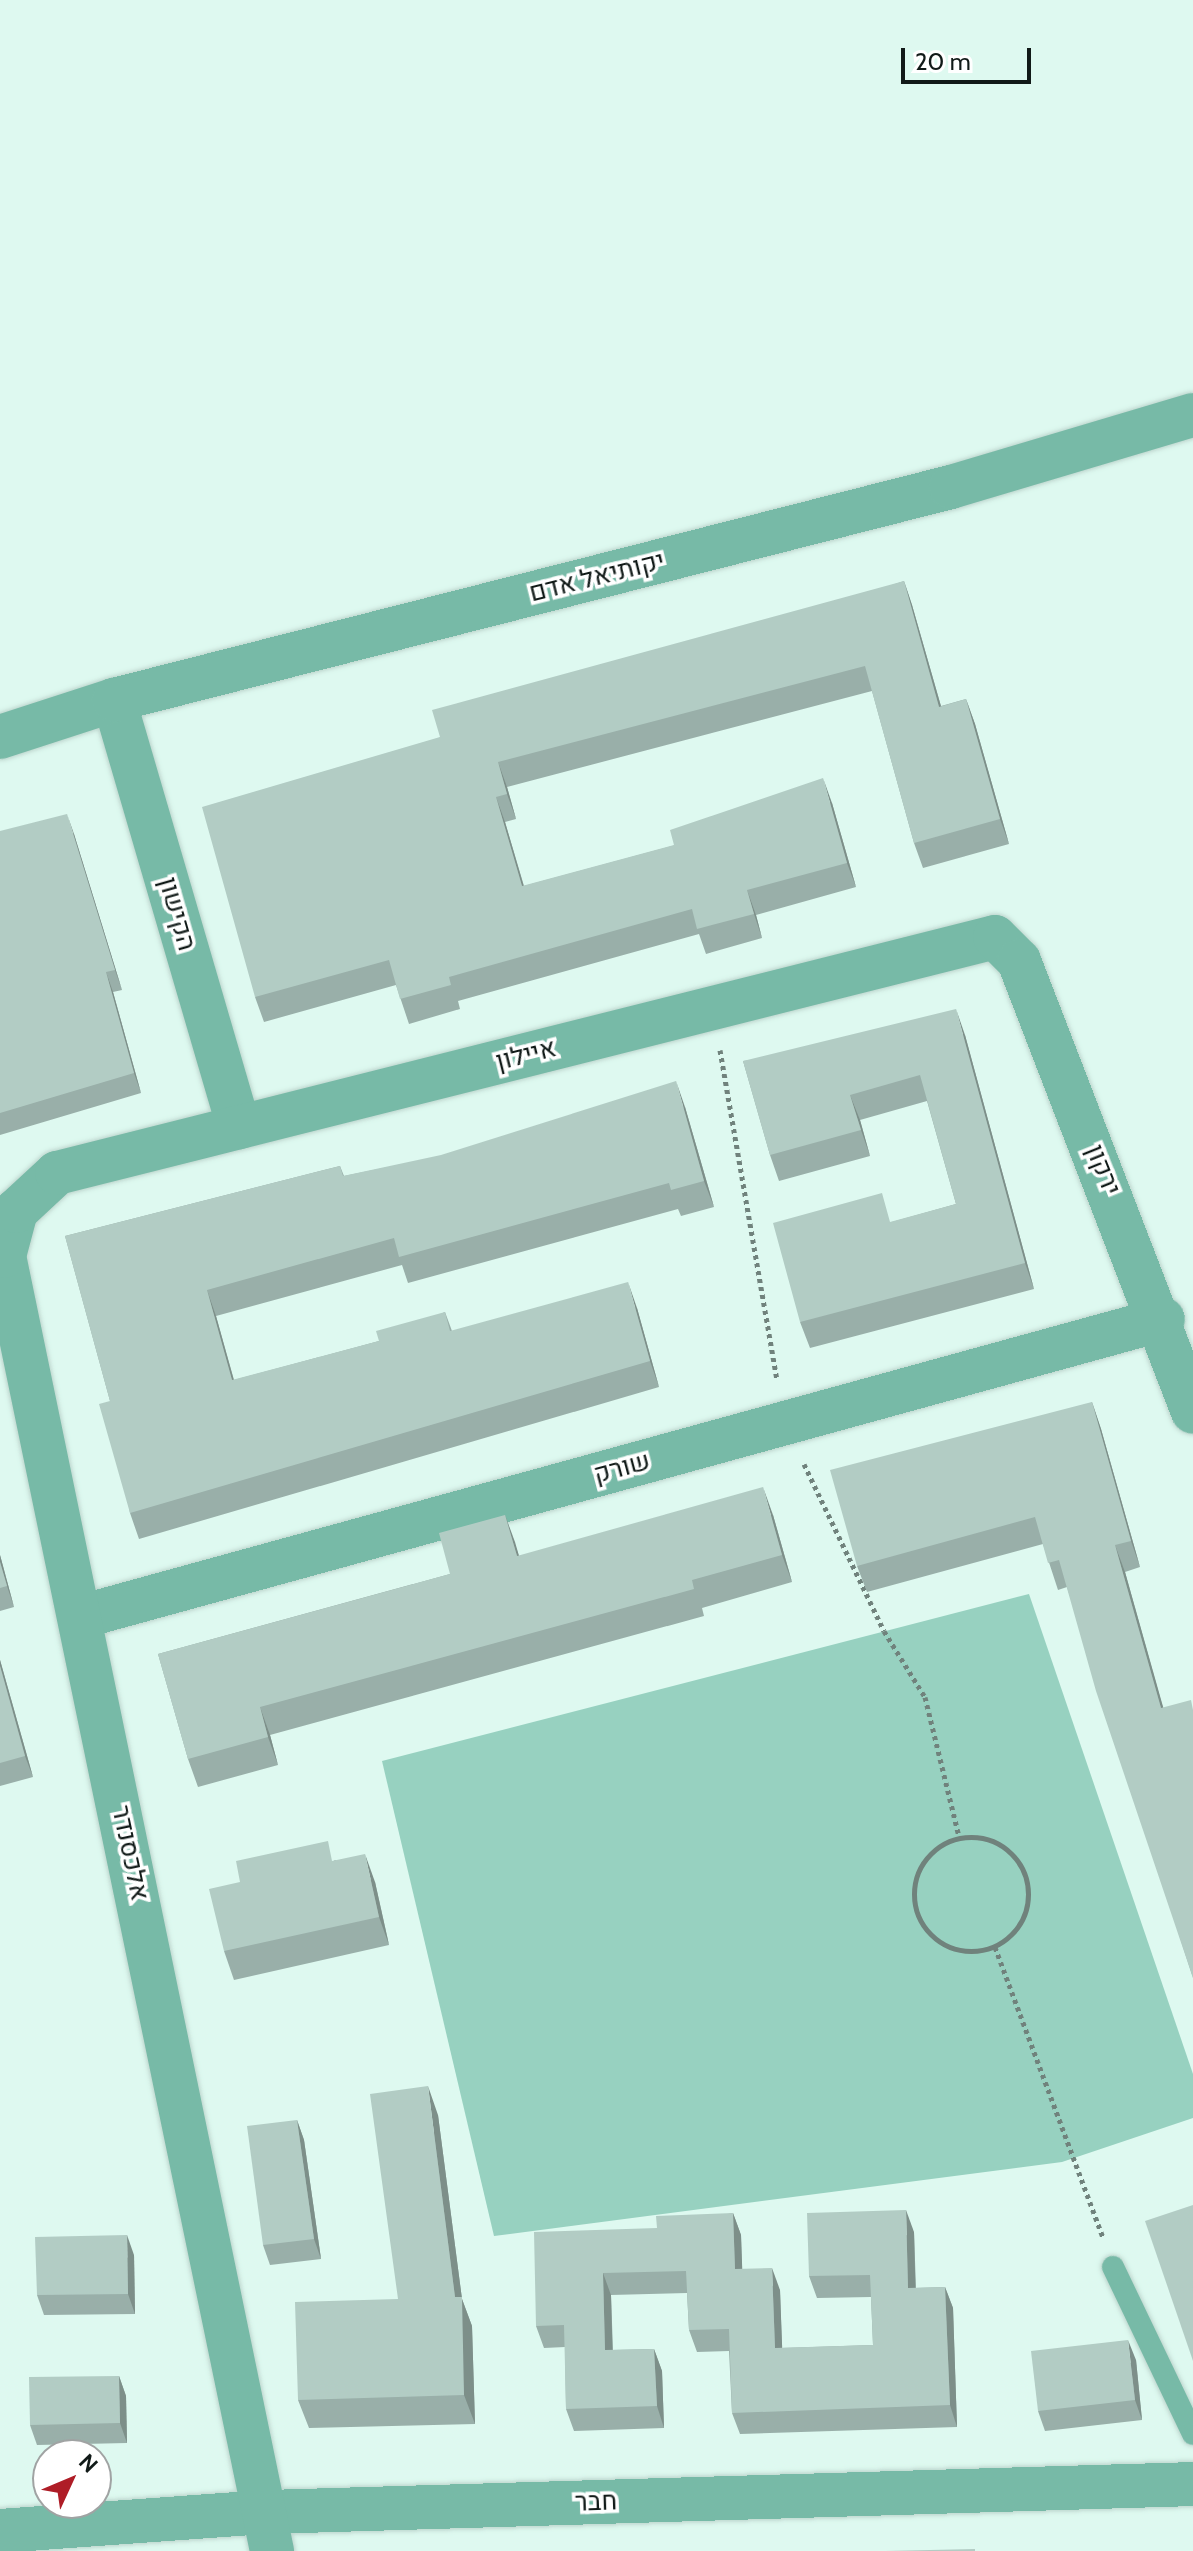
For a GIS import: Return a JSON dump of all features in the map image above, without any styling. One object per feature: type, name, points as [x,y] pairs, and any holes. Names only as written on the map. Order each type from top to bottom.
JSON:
[{"type":"street","name":"יקותיאל אדם","points":[[0,737],[114,700],[951,487],[1193,415]]},
{"type":"street","name":"הקישון","points":[[114,700],[239,1127]]},
{"type":"street","name":"איילון","points":[[57,1173],[995,937]]},
{"type":"street","name":"ירקון","points":[[995,937],[1019,961],[1163,1319],[1193,1412]]},
{"type":"street","name":"אלכסנדר","points":[[57,1173],[16,1211],[4,1256],[270,2532]]},
{"type":"street","name":"שורק","points":[[80,1617],[1163,1319]]},
{"type":"street","name":"חבר","points":[[0,2531],[270,2532],[1193,2484]]},
{"type":"lane","points":[[1113,2267],[1193,2434]]},
{"type":"path","points":[[982,1837],[1014,1854],[1024,1871],[1027,1911],[995,1947],[951,1948],[919,1919],[917,1872],[941,1844],[982,1837]]},
{"type":"path","points":[[995,1947],[1113,2267]]},
{"type":"green space","points":[[1029,1594],[1193,2074],[1193,2118],[1062,2162],[494,2236],[382,1761]]},
{"type":"building","points":[[904,581],[939,707],[966,699],[1000,819],[914,843],[865,666],[498,762],[507,794],[496,797],[522,886],[674,845],[670,830],[823,778],[847,863],[747,890],[754,914],[697,929],[692,909],[449,977],[451,985],[400,999],[389,960],[255,997],[202,807],[440,737],[432,710]]},
{"type":"building","points":[[67,814],[115,970],[106,972],[134,1073],[0,1113],[0,831]]},
{"type":"building","points":[[956,1009],[1025,1263],[800,1322],[773,1223],[882,1193],[890,1222],[956,1204],[920,1075],[850,1095],[861,1130],[770,1155],[743,1061]]},
{"type":"building","points":[[676,1081],[704,1181],[671,1190],[669,1183],[399,1257],[394,1238],[207,1290],[232,1380],[379,1341],[376,1331],[445,1312],[450,1331],[628,1282],[650,1361],[130,1513],[99,1404],[110,1401],[65,1236],[340,1166],[343,1176],[441,1155]]},
{"type":"building","points":[[1092,1402],[1131,1541],[1115,1545],[1161,1708],[1191,1700],[1193,1710],[1193,1978],[1096,1691],[1059,1560],[1048,1563],[1035,1517],[857,1566],[830,1470]]},
{"type":"building","points":[[763,1487],[782,1555],[692,1580],[694,1589],[260,1707],[268,1737],[188,1759],[158,1654],[450,1574],[439,1533],[505,1515],[517,1556]]},
{"type":"building","points":[[0,1562],[7,1586],[0,1588]]},
{"type":"building","points":[[0,1666],[25,1756],[0,1763]]},
{"type":"building","points":[[328,1841],[332,1861],[365,1854],[379,1917],[224,1951],[209,1889],[240,1882],[236,1861]]},
{"type":"building","points":[[428,2086],[455,2297],[462,2297],[464,2395],[298,2400],[295,2302],[398,2299],[370,2094]]},
{"type":"building","points":[[297,2120],[314,2239],[263,2245],[247,2126]]},
{"type":"building","points":[[1193,2205],[1193,2361],[1145,2221]]},
{"type":"building","points":[[906,2210],[908,2288],[945,2287],[950,2405],[732,2413],[729,2329],[689,2330],[686,2271],[603,2273],[605,2350],[654,2349],[657,2406],[566,2409],[564,2325],[536,2326],[534,2232],[657,2228],[656,2216],[733,2213],[735,2269],[772,2268],[775,2348],[873,2345],[870,2275],[809,2276],[807,2213]]},
{"type":"building","points":[[127,2235],[128,2294],[37,2295],[35,2237]]},
{"type":"building","points":[[1128,2340],[1135,2400],[1038,2411],[1031,2351]]},
{"type":"building","points":[[119,2376],[120,2423],[30,2425],[29,2377]]},
{"type":"building","points":[[975,2549],[975,2551],[885,2551]]}]
